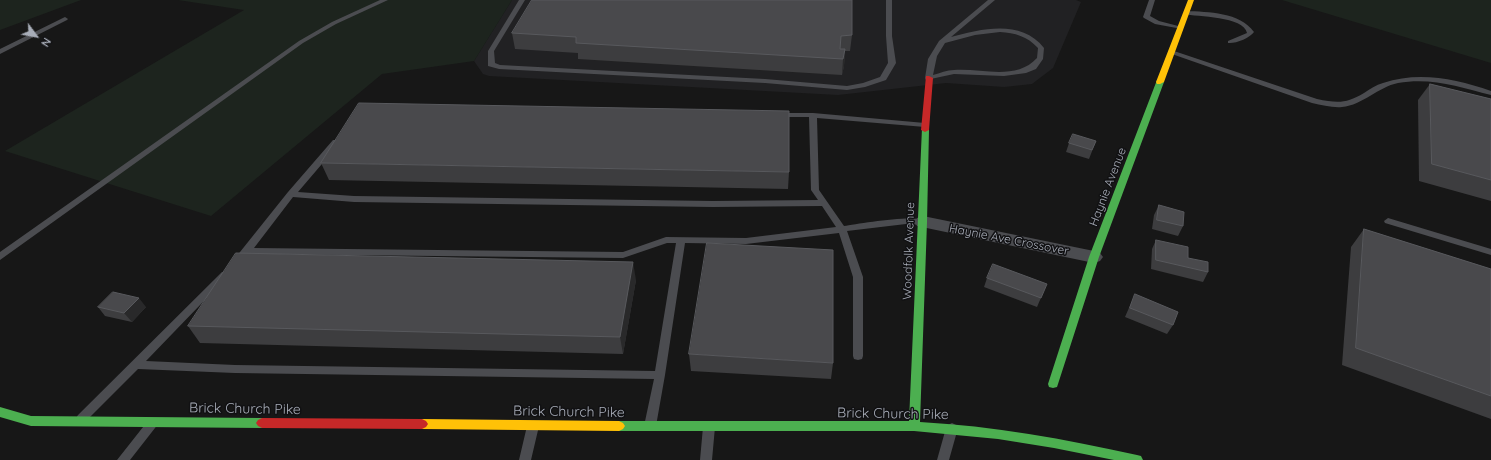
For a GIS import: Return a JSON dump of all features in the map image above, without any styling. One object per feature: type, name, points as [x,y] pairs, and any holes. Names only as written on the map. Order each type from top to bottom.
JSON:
[{"type":"street","name":"Haynie Avenue","points":[[1053,384],[1094,257],[1191,0]]},
{"type":"street","name":"Woodfolk Avenue","points":[[914,426],[923,222],[925,125],[929,78]]},
{"type":"street","name":"Haynie Ave Crossover","points":[[923,222],[1094,257]]},
{"type":"street","name":"Brick Church Pike","points":[[0,412],[31,421],[78,422],[650,427],[914,426],[952,428],[1085,448],[1137,460]]},
{"type":"lane","points":[[0,257],[301,42],[334,23],[385,0]]},
{"type":"lane","points":[[522,0],[491,51],[491,64],[499,68],[758,80],[847,88],[882,78],[892,63],[889,36],[889,0]]},
{"type":"lane","points":[[941,42],[960,36],[981,32],[1011,30],[1032,38],[1041,48],[1041,58],[1033,67],[1023,71],[1004,74],[954,72],[929,78],[933,56],[941,42],[992,0]]},
{"type":"lane","points":[[1152,0],[1146,17],[1157,23],[1180,28]]},
{"type":"lane","points":[[1186,13],[1230,19],[1246,25],[1249,28],[1251,32],[1250,34],[1230,42]]},
{"type":"lane","points":[[0,52],[65,19]]},
{"type":"lane","points":[[1171,52],[1315,101],[1336,105],[1347,105],[1382,85],[1406,80],[1440,80],[1469,85],[1491,93]]},
{"type":"lane","points":[[765,114],[813,115],[925,125]]},
{"type":"lane","points":[[813,115],[815,190],[842,229],[858,277],[858,356]]},
{"type":"lane","points":[[78,422],[247,251],[291,194],[341,136]]},
{"type":"lane","points":[[291,194],[362,200],[712,204],[824,203]]},
{"type":"lane","points":[[247,251],[623,254],[666,240],[746,241],[906,221],[923,222]]},
{"type":"lane","points":[[1388,221],[1491,252]]},
{"type":"lane","points":[[650,427],[660,375],[681,240]]},
{"type":"lane","points":[[136,365],[234,369],[660,375]]},
{"type":"lane","points":[[124,460],[153,422]]},
{"type":"lane","points":[[525,460],[533,426]]},
{"type":"lane","points":[[706,460],[709,427]]},
{"type":"lane","points":[[943,460],[952,428]]},
{"type":"shaded area","points":[[0,0],[81,0],[0,30]]},
{"type":"shaded area","points":[[178,0],[512,0],[474,61],[382,74],[211,216],[5,151],[244,10]]},
{"type":"shaded area","points":[[512,0],[1076,0],[1081,2],[1053,68],[1032,84],[1004,87],[946,83],[838,95],[489,76],[483,74],[474,61]]},
{"type":"shaded area","points":[[1282,0],[1491,0],[1491,63]]},
{"type":"building","points":[[532,0],[852,0],[852,35],[841,36],[840,49],[845,49],[843,59],[576,43],[576,37],[512,33]]},
{"type":"building","points":[[1430,84],[1491,99],[1491,180],[1432,164]]},
{"type":"building","points":[[359,103],[789,111],[789,172],[321,163]]},
{"type":"building","points":[[1073,134],[1096,141],[1092,150],[1069,143]]},
{"type":"building","points":[[1159,205],[1184,212],[1183,226],[1157,220]]},
{"type":"building","points":[[1364,229],[1491,269],[1491,396],[1356,348]]},
{"type":"building","points":[[1156,240],[1188,247],[1188,258],[1208,262],[1208,272],[1156,260]]},
{"type":"building","points":[[707,243],[833,250],[833,363],[689,354]]},
{"type":"building","points":[[236,253],[633,262],[620,337],[188,326]]},
{"type":"building","points":[[993,264],[1047,284],[1041,298],[987,278]]},
{"type":"building","points":[[113,292],[139,298],[124,313],[98,307]]},
{"type":"building","points":[[1135,294],[1178,312],[1173,325],[1130,308]]},
{"type":"traffic: fast","points":[[1053,384],[1094,257],[1160,82]]},
{"type":"traffic: fast","points":[[914,426],[923,222],[925,130]]},
{"type":"traffic: fast","points":[[0,412],[31,421],[262,423]]},
{"type":"traffic: fast","points":[[619,426],[914,426],[1026,438],[1137,460]]},
{"type":"traffic: slow","points":[[1160,82],[1191,0]]},
{"type":"traffic: slow","points":[[422,424],[619,426]]},
{"type":"traffic: jam","points":[[925,130],[929,78]]},
{"type":"traffic: jam","points":[[262,423],[422,424]]}]
